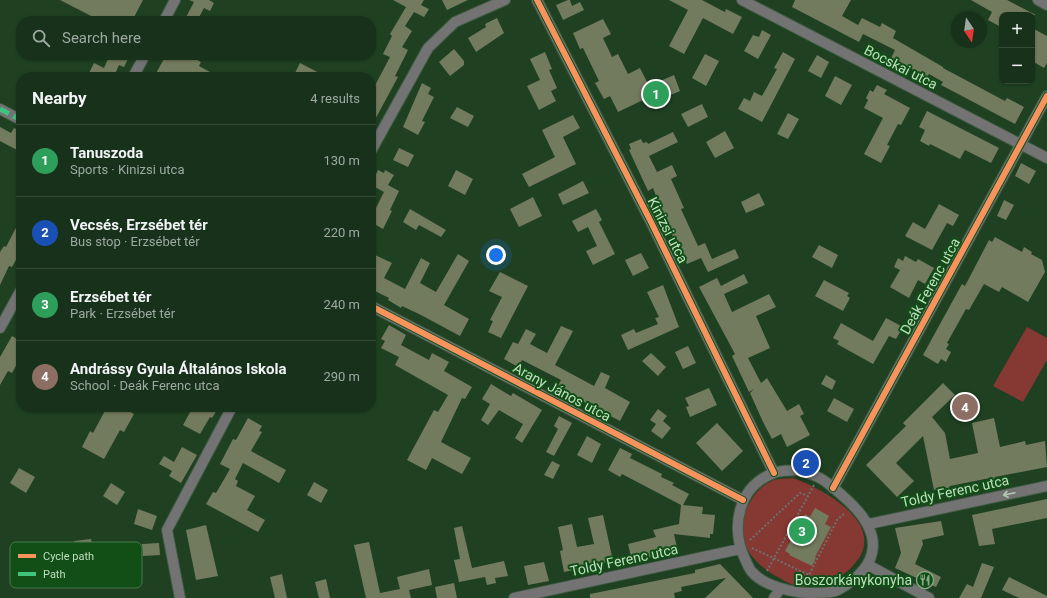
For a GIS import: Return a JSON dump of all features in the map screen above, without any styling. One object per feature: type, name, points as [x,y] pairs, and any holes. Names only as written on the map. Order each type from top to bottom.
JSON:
[{"type":"street","points":[[167,16],[175,0]]},
{"type":"street","points":[[376,142],[428,48],[455,22],[505,0]]},
{"type":"street","name":"Kinizsi utca","points":[[537,0],[651,222],[774,473]]},
{"type":"street","name":"Bocskai utca","points":[[742,0],[1047,158]]},
{"type":"street","points":[[1038,0],[1047,5]]},
{"type":"street","points":[[136,72],[143,60]]},
{"type":"street","name":"Deák Ferenc utca","points":[[833,488],[1047,96]]},
{"type":"street","points":[[0,109],[16,117]]},
{"type":"street","points":[[0,328],[16,299]]},
{"type":"street","name":"Arany János utca","points":[[376,309],[742,500]]},
{"type":"street","points":[[180,598],[167,530],[229,412]]},
{"type":"street","points":[[798,470],[818,477],[853,505],[869,524],[873,539],[872,552],[868,565],[854,580],[836,595],[801,593],[780,589],[752,572],[742,547],[737,525],[742,500],[756,484],[774,473],[798,470]]},
{"type":"street","name":"Toldy Ferenc utca","points":[[869,524],[1047,486]]},
{"type":"street","name":"Toldy Ferenc utca","points":[[514,598],[742,547]]},
{"type":"street","points":[[868,565],[930,598]]},
{"type":"street","points":[[774,598],[780,589]]},
{"type":"path","points":[[762,579],[818,477]]},
{"type":"path","points":[[808,496],[800,493],[742,547],[774,558],[810,575],[837,520],[853,505]]},
{"type":"shaded area","points":[[1027,327],[1047,338],[1047,360],[1023,402],[993,386]]},
{"type":"shaded area","points":[[793,478],[833,498],[846,508],[856,519],[863,531],[864,544],[859,558],[854,565],[842,575],[830,581],[816,585],[795,585],[784,581],[765,569],[756,561],[749,553],[744,543],[742,522],[745,511],[754,496],[766,484],[774,480]]},
{"type":"building","points":[[60,0],[143,0],[135,16],[91,16]]},
{"type":"building","points":[[189,0],[209,0],[214,3],[210,11],[204,8],[200,16],[187,16],[194,2]]},
{"type":"building","points":[[393,0],[424,0],[421,5],[429,9],[424,17],[414,12],[405,26],[412,31],[402,47],[408,50],[395,76],[398,77],[376,118],[376,84],[390,57],[383,54],[392,36],[390,34],[406,7]]},
{"type":"building","points":[[442,0],[468,0],[447,10]]},
{"type":"building","points":[[570,0],[572,6],[580,2],[584,10],[563,20],[556,5]]},
{"type":"building","points":[[669,0],[702,0],[725,12],[726,9],[742,17],[733,34],[703,18],[684,54],[669,46],[688,10]]},
{"type":"building","points":[[795,0],[851,0],[842,16],[858,25],[862,18],[880,27],[882,23],[896,31],[893,38],[943,68],[1005,101],[1007,98],[1024,107],[1015,124],[941,85],[943,82],[929,74],[927,77],[891,58],[895,50],[863,34],[859,42],[792,7]]},
{"type":"building","points":[[971,0],[1007,0],[1030,12],[999,12],[999,26],[988,20],[992,12]]},
{"type":"building","points":[[497,18],[504,33],[476,52],[468,38],[486,27],[485,24]]},
{"type":"building","points":[[603,19],[611,34],[603,38],[612,57],[618,54],[628,74],[640,68],[649,86],[674,75],[680,91],[668,96],[669,99],[649,108],[643,100],[618,112],[610,96],[604,99],[595,83],[599,81],[583,48],[580,49],[573,33]]},
{"type":"building","points":[[762,30],[771,35],[758,59],[744,51],[753,35],[759,37]]},
{"type":"building","points":[[1035,30],[1047,36],[1047,63],[1044,68],[1035,63]]},
{"type":"building","points":[[454,49],[464,61],[464,65],[450,76],[439,62]]},
{"type":"building","points":[[545,52],[552,69],[549,70],[557,88],[551,91],[556,101],[539,110],[527,86],[540,80],[530,59]]},
{"type":"building","points":[[783,52],[795,59],[762,122],[738,109],[744,98],[750,101],[754,92],[762,96],[777,69],[774,68]]},
{"type":"building","points":[[705,54],[719,61],[706,86],[692,78]]},
{"type":"building","points":[[817,55],[829,62],[821,78],[808,71]]},
{"type":"building","points":[[108,60],[128,60],[124,67],[119,65],[116,72],[90,72],[94,63],[104,68]]},
{"type":"building","points":[[163,60],[197,60],[201,62],[199,66],[210,72],[157,72]]},
{"type":"building","points":[[300,63],[317,72],[296,72]]},
{"type":"building","points":[[835,76],[852,85],[841,105],[825,96]]},
{"type":"building","points":[[422,83],[431,88],[428,94],[434,97],[422,121],[425,122],[418,135],[403,127]]},
{"type":"building","points":[[877,85],[887,90],[884,94],[910,108],[901,125],[898,124],[887,145],[890,146],[881,163],[864,154],[883,118],[864,108],[868,100],[866,98],[870,90],[873,92]]},
{"type":"building","points":[[702,104],[708,117],[688,127],[681,114]]},
{"type":"building","points":[[457,107],[474,116],[468,127],[450,118]]},
{"type":"building","points":[[927,111],[999,148],[991,163],[965,150],[960,159],[930,144],[929,146],[920,141],[925,130],[919,127]]},
{"type":"building","points":[[788,113],[799,119],[788,139],[777,134]]},
{"type":"building","points":[[573,115],[580,128],[563,137],[576,164],[529,187],[522,174],[555,157],[542,130]]},
{"type":"building","points":[[0,127],[11,133],[14,128],[16,129],[16,149],[0,141]]},
{"type":"building","points":[[725,131],[734,148],[715,158],[706,142]]},
{"type":"building","points":[[673,132],[678,142],[649,156],[657,172],[672,165],[677,176],[671,179],[684,208],[681,209],[698,246],[705,243],[712,259],[735,249],[739,258],[708,272],[701,258],[687,264],[670,231],[653,188],[648,191],[629,150],[631,149],[629,144],[641,139],[643,143],[647,142],[648,144]]},
{"type":"building","points":[[399,148],[414,155],[408,167],[393,160]]},
{"type":"building","points":[[1021,163],[1036,171],[1029,184],[1015,176]]},
{"type":"building","points":[[378,170],[384,173],[385,170],[394,175],[388,185],[399,191],[390,210],[392,211],[383,229],[376,225],[376,208],[384,192],[376,188],[376,174]]},
{"type":"building","points":[[456,170],[473,179],[465,195],[448,186]]},
{"type":"building","points":[[583,181],[589,193],[563,205],[558,194]]},
{"type":"building","points":[[759,193],[765,205],[746,213],[741,202]]},
{"type":"building","points":[[533,197],[542,216],[519,227],[510,209]]},
{"type":"building","points":[[1004,200],[1014,205],[1006,220],[997,216]]},
{"type":"building","points":[[939,204],[959,215],[953,226],[947,223],[932,250],[905,236],[913,222],[925,229]]},
{"type":"building","points":[[410,209],[446,230],[441,237],[419,225],[416,230],[403,222]]},
{"type":"building","points":[[596,209],[602,220],[599,222],[615,254],[593,265],[586,251],[597,246],[588,227],[578,232],[572,221]]},
{"type":"building","points":[[16,228],[16,260],[12,267],[9,266],[0,285],[0,252],[4,246],[6,247]]},
{"type":"building","points":[[995,237],[1022,252],[1024,247],[1032,252],[1031,254],[1042,260],[1045,272],[1028,302],[1002,287],[999,292],[984,284],[969,310],[966,309],[947,343],[949,344],[946,349],[951,352],[946,362],[941,359],[938,364],[923,355],[962,284],[965,286],[989,240],[992,242]]},
{"type":"building","points":[[819,245],[838,255],[832,268],[812,257]]},
{"type":"building","points":[[641,253],[649,268],[633,276],[625,260]]},
{"type":"building","points":[[458,254],[469,261],[444,305],[469,319],[460,336],[421,315],[402,306],[401,308],[388,300],[389,298],[376,292],[376,255],[392,263],[384,278],[405,289],[421,258],[430,263],[420,283],[436,292]]},
{"type":"building","points":[[905,256],[916,262],[918,259],[934,268],[925,284],[918,280],[909,298],[890,287],[900,270],[894,267],[898,258],[903,261]]},
{"type":"building","points":[[500,272],[528,286],[501,338],[488,332],[493,321],[490,320],[502,297],[489,291]]},
{"type":"building","points":[[744,274],[748,283],[724,294],[732,312],[769,294],[776,307],[756,316],[770,348],[748,358],[761,383],[767,378],[787,411],[799,404],[804,414],[800,416],[810,435],[787,447],[781,434],[772,439],[750,393],[754,389],[749,392],[732,356],[735,354],[699,287],[717,278],[721,286]]},
{"type":"building","points":[[824,280],[849,293],[847,296],[850,298],[843,311],[815,296]]},
{"type":"building","points":[[663,285],[679,327],[628,350],[621,335],[634,329],[636,333],[658,324],[655,318],[659,317],[647,292]]},
{"type":"building","points":[[886,318],[903,327],[896,339],[889,336],[873,364],[837,344],[839,341],[833,338],[841,323],[873,341]]},
{"type":"building","points":[[389,325],[406,335],[401,345],[429,360],[432,353],[449,362],[444,371],[472,387],[465,399],[462,398],[441,442],[471,458],[462,474],[432,458],[426,470],[407,460],[434,410],[438,412],[448,395],[395,365],[399,357],[381,348],[385,341],[381,339]]},
{"type":"building","points":[[561,326],[573,331],[555,365],[594,386],[601,372],[610,376],[605,388],[630,402],[620,421],[557,388],[561,380],[522,360],[518,367],[504,359],[513,342],[518,344],[526,329],[536,334],[530,344],[547,353]]},
{"type":"building","points":[[12,336],[16,338],[16,366],[12,373],[8,371],[0,385],[0,357]]},
{"type":"building","points":[[688,346],[696,363],[683,369],[675,352]]},
{"type":"building","points":[[651,353],[666,367],[658,376],[642,361]]},
{"type":"building","points":[[826,375],[836,381],[832,390],[821,384]]},
{"type":"building","points":[[943,383],[955,395],[932,417],[945,433],[950,459],[978,453],[972,423],[994,418],[1000,447],[1025,441],[1026,445],[1045,441],[1047,467],[995,477],[993,480],[990,478],[950,486],[948,489],[945,487],[934,490],[923,436],[896,463],[914,481],[897,497],[866,465],[906,426],[903,423]]},
{"type":"building","points":[[491,384],[511,396],[513,393],[542,410],[522,443],[515,438],[523,424],[499,410],[488,425],[481,420],[490,404],[482,399]]},
{"type":"building","points":[[709,388],[717,405],[690,417],[686,407],[689,406],[685,398]]},
{"type":"building","points":[[834,398],[854,409],[847,422],[827,411]]},
{"type":"building","points":[[658,409],[667,416],[663,421],[671,428],[662,439],[651,431],[656,424],[650,420]]},
{"type":"building","points":[[104,412],[130,412],[134,414],[124,432],[120,430],[104,459],[82,447],[90,431],[93,433]]},
{"type":"building","points":[[190,412],[216,412],[212,418],[210,417],[200,434],[183,425]]},
{"type":"building","points":[[559,416],[572,423],[554,456],[546,452],[558,429],[554,426]]},
{"type":"building","points":[[248,418],[262,426],[259,431],[262,432],[251,451],[286,470],[279,483],[243,463],[235,479],[238,481],[236,486],[255,496],[247,510],[265,520],[258,532],[206,504],[213,492],[216,493],[230,469],[220,464],[233,439],[236,440]]},
{"type":"building","points":[[717,423],[743,451],[722,471],[696,443]]},
{"type":"building","points":[[587,436],[601,444],[592,463],[577,455]]},
{"type":"building","points":[[182,447],[197,455],[181,483],[169,476],[172,471],[159,464],[164,456],[174,462]]},
{"type":"building","points":[[620,448],[632,454],[630,458],[662,474],[661,477],[674,483],[672,485],[689,494],[683,505],[703,507],[702,514],[715,515],[713,534],[710,534],[710,538],[674,534],[677,548],[650,554],[651,557],[632,561],[628,544],[656,537],[653,530],[679,524],[681,505],[622,474],[620,477],[608,470]]},
{"type":"building","points":[[552,461],[560,465],[553,479],[544,475]]},
{"type":"building","points":[[19,468],[35,477],[26,493],[10,483]]},
{"type":"building","points":[[314,482],[328,490],[321,503],[307,495]]},
{"type":"building","points":[[111,483],[125,492],[117,505],[103,496]]},
{"type":"building","points":[[1047,499],[1047,518],[992,529],[995,544],[979,546],[972,515]]},
{"type":"building","points":[[815,508],[829,516],[825,524],[831,527],[815,557],[816,558],[812,566],[789,555],[790,554],[785,551],[805,514],[810,517]]},
{"type":"building","points":[[138,509],[157,516],[152,530],[134,524]]},
{"type":"building","points":[[603,515],[613,561],[564,572],[560,551],[563,550],[558,527],[572,524],[577,547],[594,544],[588,518]]},
{"type":"building","points":[[941,521],[944,535],[922,540],[923,544],[915,564],[941,577],[936,587],[895,568],[901,553],[895,528]]},
{"type":"building","points":[[206,525],[218,576],[196,580],[186,530]]},
{"type":"building","points":[[462,526],[472,568],[504,561],[508,576],[495,578],[496,583],[487,585],[485,577],[459,582],[454,560],[460,559],[454,528]]},
{"type":"building","points":[[91,539],[92,542],[74,542]]},
{"type":"building","points":[[369,542],[380,593],[400,589],[397,577],[429,569],[432,585],[409,590],[411,598],[366,598],[354,545]]},
{"type":"building","points":[[159,543],[160,555],[143,556],[142,544]]},
{"type":"building","points":[[544,562],[549,581],[528,585],[524,566]]},
{"type":"building","points":[[982,563],[994,567],[981,598],[959,598],[967,584],[973,587]]},
{"type":"building","points":[[720,564],[753,598],[705,598],[726,578],[681,587],[682,591],[674,593],[675,598],[590,598],[590,594],[695,573],[695,570]]},
{"type":"building","points":[[282,574],[287,598],[275,598],[270,577]]},
{"type":"building","points":[[1009,577],[1047,596],[1047,598],[1019,598],[1002,590]]},
{"type":"building","points":[[326,579],[330,598],[319,598],[315,582]]},
{"type":"building","points":[[454,583],[457,598],[437,598],[435,587]]},
{"type":"marked path","points":[[0,109],[16,117]]},
{"type":"cycle path","points":[[537,0],[651,222],[774,473]]},
{"type":"cycle path","points":[[833,488],[1047,96]]},
{"type":"cycle path","points":[[376,309],[743,500]]},
{"type":"place","name":"Tanuszoda","points":[[656,94]]},
{"type":"place","name":"Andrássy Gyula Általános Iskola","points":[[965,407]]},
{"type":"place","name":"Vecsés, Erzsébet tér","points":[[806,463]]},
{"type":"place","name":"Erzsébet tér","points":[[802,531]]},
{"type":"place","name":"Boszorkánykonyha","points":[[925,580]]}]
